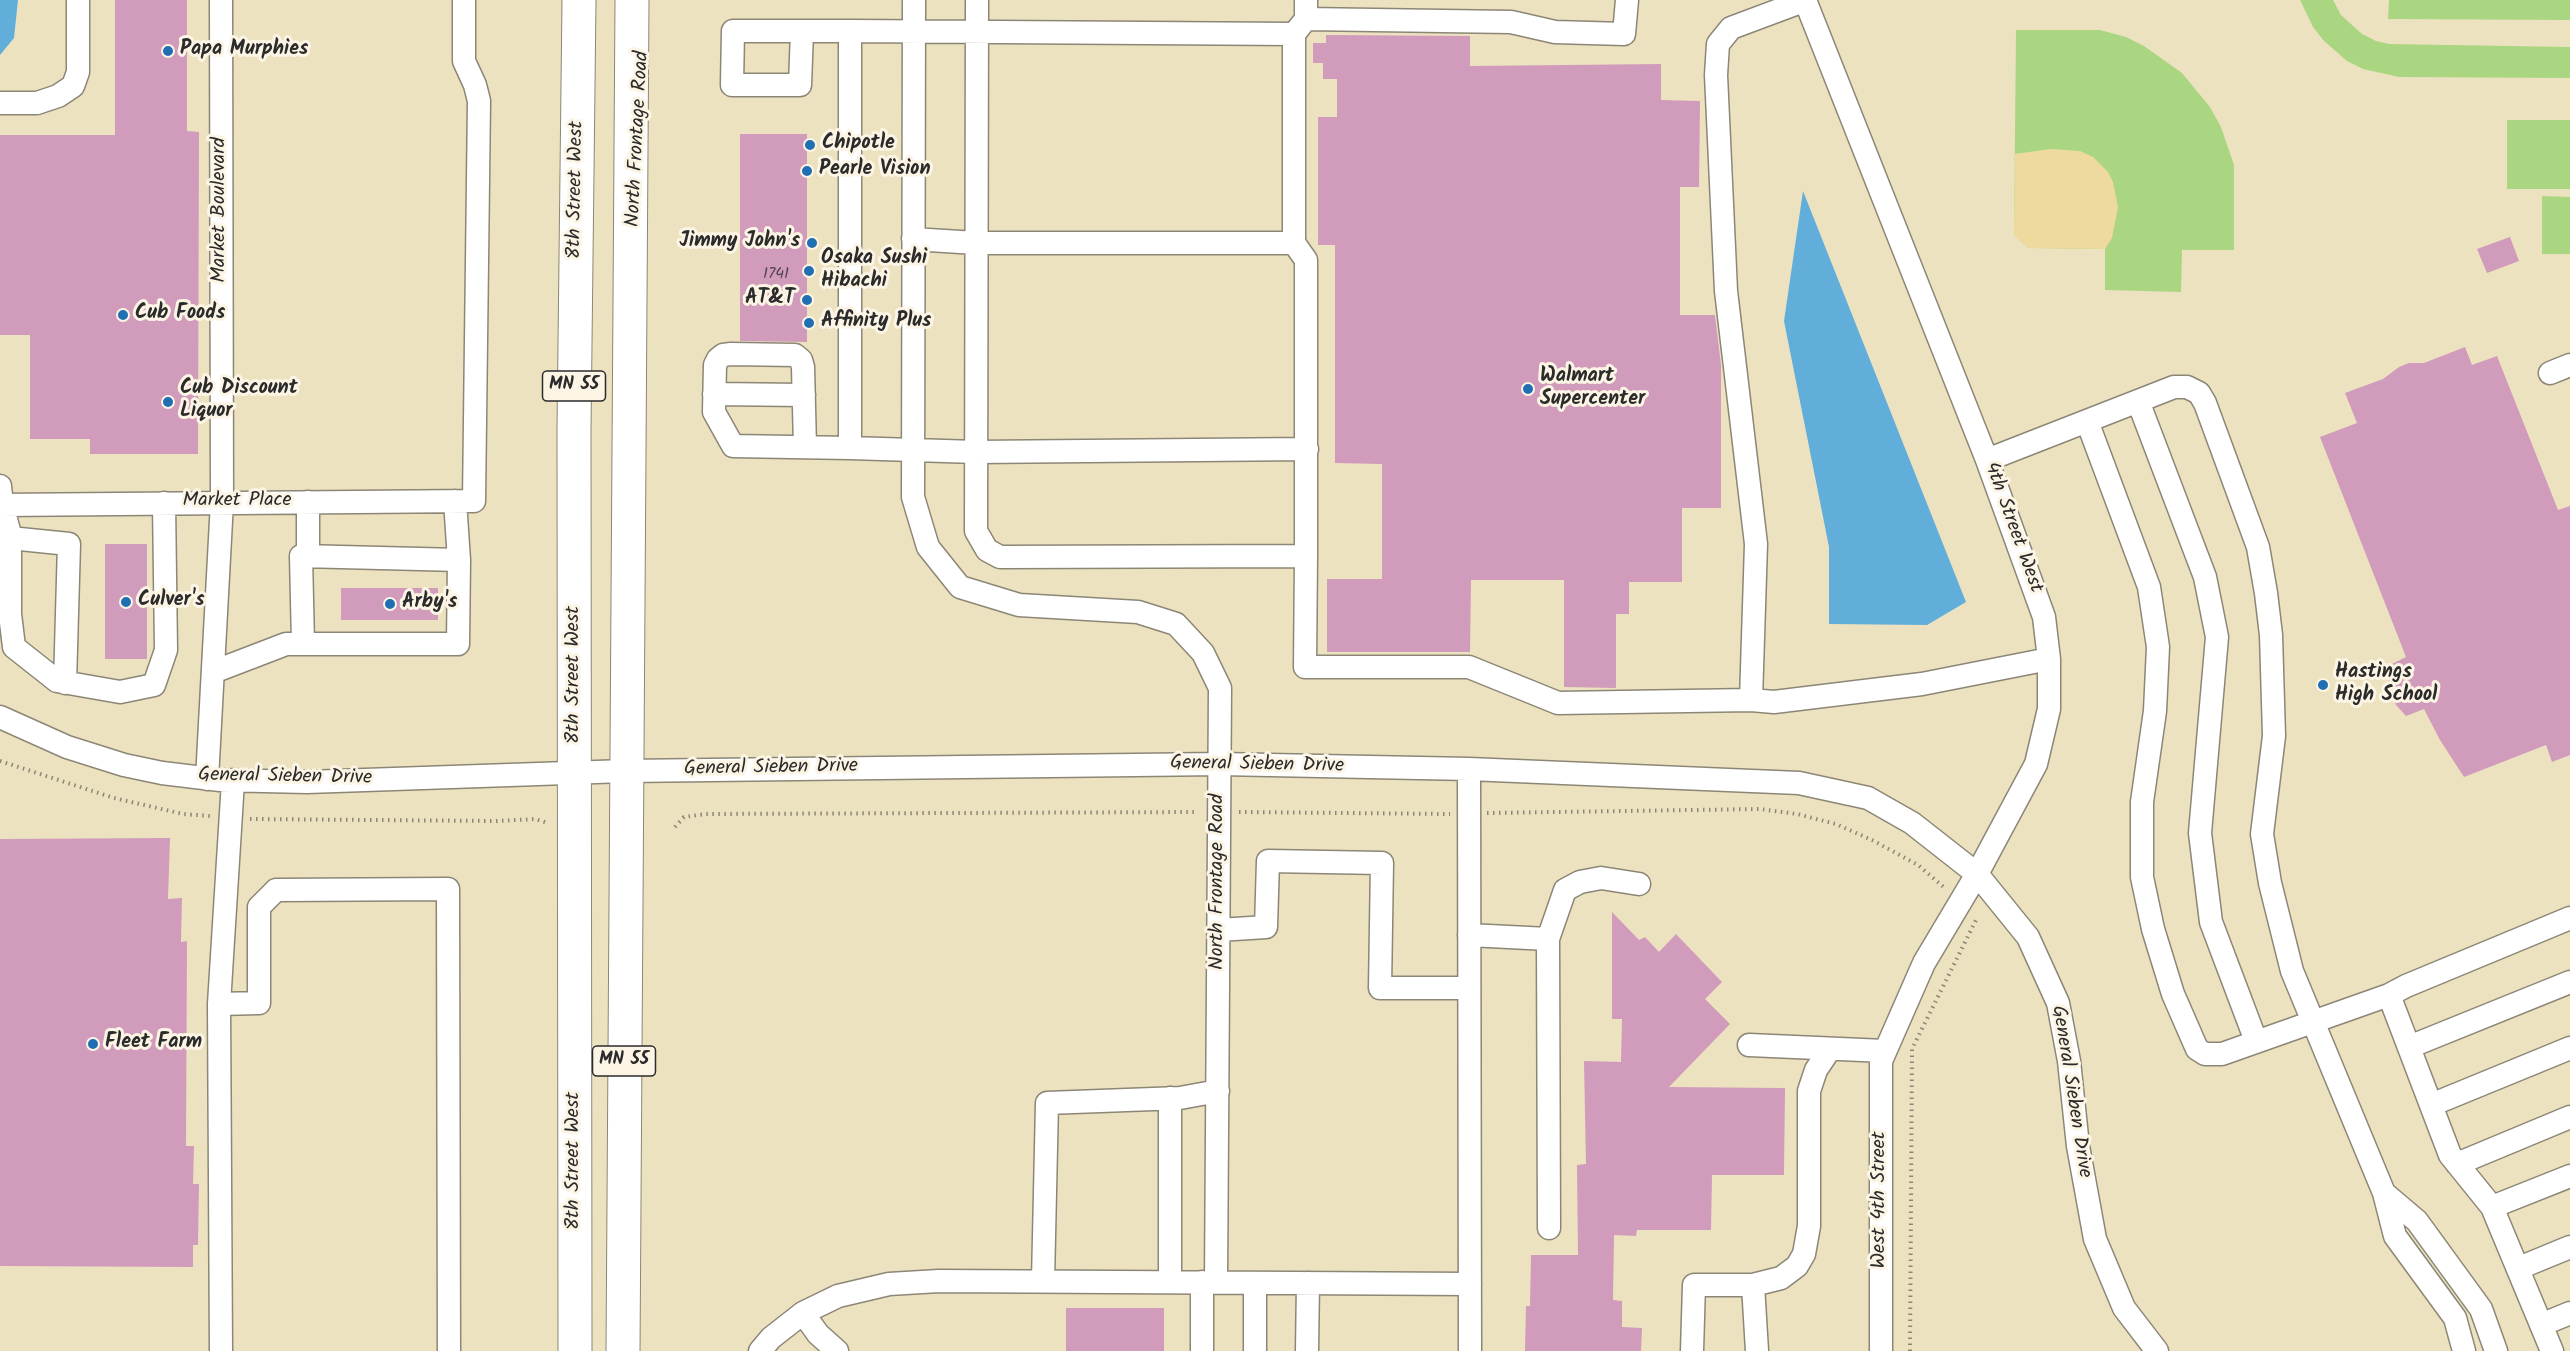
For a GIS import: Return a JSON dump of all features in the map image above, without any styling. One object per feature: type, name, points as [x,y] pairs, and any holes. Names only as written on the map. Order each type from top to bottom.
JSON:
[{"type":"highway","name":"8th Street West","points":[[575,1351],[574,430],[579,0]]},
{"type":"highway","name":"MN 55","points":[[623,1351],[625,771],[632,0]]},
{"type":"street","points":[[0,102],[37,103],[58,96],[73,86],[78,72],[78,0]]},
{"type":"street","name":"Market Boulevard","points":[[207,779],[222,502],[221,0]]},
{"type":"street","points":[[213,672],[279,646],[458,644],[459,560],[464,501],[479,101],[475,85],[464,61],[464,0]]},
{"type":"street","name":"North Frontage Road","points":[[630,278],[644,131],[645,0]]},
{"type":"street","name":"North Frontage Road","points":[[914,0],[913,497],[928,547],[960,586],[1019,605],[1138,612],[1176,624],[1203,653],[1220,688],[1218,1091],[1209,1282],[1202,1351]]},
{"type":"street","points":[[977,0],[976,531],[987,550],[1000,557],[1306,556]]},
{"type":"street","points":[[802,31],[977,32],[1302,18],[1512,22],[1555,32],[1624,34],[1627,0]]},
{"type":"street","points":[[1751,700],[1756,544],[1726,291],[1716,75],[1718,44],[1731,28],[1755,9],[1805,0]]},
{"type":"street","name":"4th Street West","points":[[1805,0],[1987,460],[2044,616],[2049,659],[2049,709],[2036,764],[1977,874],[1924,963],[1885,1051]]},
{"type":"street","points":[[1302,18],[1293,243],[1306,260],[1305,667],[1469,667],[1558,703],[1751,700],[1774,702],[1922,684],[2049,659]]},
{"type":"street","points":[[850,31],[850,448]]},
{"type":"street","points":[[913,239],[976,243],[1293,243]]},
{"type":"street","points":[[805,447],[801,360],[795,355],[723,355],[715,365],[714,412],[733,446],[976,452],[1307,449]]},
{"type":"street","points":[[1987,460],[2174,387],[2187,387],[2199,393],[2205,403],[2258,547],[2271,635],[2274,736],[2262,834],[2270,883],[2292,971],[2384,1193],[2395,1236],[2455,1318],[2464,1351]]},
{"type":"street","points":[[714,394],[804,395]]},
{"type":"street","points":[[2138,401],[2205,577],[2217,637],[2200,833],[2211,922],[2256,1041]]},
{"type":"street","points":[[2087,421],[2149,587],[2158,646],[2155,711],[2142,802],[2142,877],[2152,929],[2173,994],[2197,1049],[2205,1054],[2222,1054],[2390,995],[2406,986],[2570,918]]},
{"type":"street","points":[[1,498],[10,538],[10,614],[14,647],[57,681],[120,692],[154,685],[166,650],[164,503]]},
{"type":"street","name":"Market Place","points":[[1,498],[164,503],[464,501]]},
{"type":"street","points":[[308,502],[308,556]]},
{"type":"street","points":[[10,538],[69,544],[65,683]]},
{"type":"street","points":[[303,644],[301,556],[459,560]]},
{"type":"street","name":"General Sieben Drive","points":[[0,717],[68,747],[102,758],[162,773],[234,781],[307,782],[625,771],[1220,764],[1469,770],[1799,783],[1868,798],[1912,823],[1977,874],[2028,937],[2058,1003],[2069,1061],[2079,1146],[2096,1239],[2124,1308],[2157,1351]]},
{"type":"street","points":[[1469,770],[1470,1351]]},
{"type":"street","points":[[221,1351],[219,1004],[234,781]]},
{"type":"street","points":[[1219,930],[1266,927],[1268,861],[1382,863],[1380,988],[1469,988]]},
{"type":"street","points":[[1549,1228],[1548,939],[1565,890],[1580,882],[1601,878],[1639,884]]},
{"type":"street","points":[[219,1004],[259,1003],[259,907],[276,890],[448,889],[449,1351]]},
{"type":"street","points":[[1469,935],[1548,939]]},
{"type":"street","points":[[2409,1047],[2570,982]]},
{"type":"street","points":[[2390,995],[2450,1155],[2492,1207],[2552,1351]]},
{"type":"street","points":[[1749,1045],[1885,1051]]},
{"type":"street","points":[[2431,1105],[2570,1048]]},
{"type":"street","points":[[1692,1351],[1695,1285],[1753,1285],[1781,1278],[1797,1266],[1804,1254],[1809,1226],[1809,1091],[1816,1070],[1830,1049]]},
{"type":"street","name":"West 4th Street","points":[[1881,1351],[1881,1061],[1885,1051]]},
{"type":"street","points":[[1043,1281],[1047,1103],[1170,1098],[1218,1091]]},
{"type":"street","points":[[1170,1098],[1170,1282]]},
{"type":"street","points":[[2457,1164],[2570,1116]]},
{"type":"street","points":[[2492,1207],[2570,1176]]},
{"type":"street","points":[[2384,1193],[2417,1221],[2481,1309],[2496,1351]]},
{"type":"street","points":[[2519,1268],[2570,1248]]},
{"type":"street","points":[[760,1351],[771,1338],[803,1313],[838,1296],[890,1284],[939,1281],[1043,1281],[1470,1284]]},
{"type":"street","points":[[1255,1283],[1255,1351]]},
{"type":"street","points":[[1307,1351],[1308,1283]]},
{"type":"street","points":[[1753,1285],[1757,1351]]},
{"type":"street","points":[[803,1313],[818,1334],[837,1351]]},
{"type":"street","points":[[2541,1324],[2570,1313]]},
{"type":"path","points":[[0,761],[114,798],[183,814],[268,821],[535,819],[549,823]]},
{"type":"path","points":[[675,826],[684,817],[706,814],[1469,813],[1760,809],[1797,814],[1836,824],[1874,841],[1918,865],[1960,902]]},
{"type":"path","points":[[1910,1351],[1912,1049],[1972,929]]},
{"type":"green space","points":[[2300,0],[2333,0],[2341,15],[2362,34],[2389,44],[2570,47],[2570,78],[2399,77],[2363,69],[2347,61],[2324,41],[2313,27]]},
{"type":"green space","points":[[2389,0],[2570,0],[2570,20],[2388,19]]},
{"type":"green space","points":[[2016,30],[2100,30],[2126,37],[2144,46],[2182,73],[2210,107],[2221,127],[2234,165],[2234,250],[2182,250],[2181,292],[2105,290],[2105,249],[2028,248],[2014,235]]},
{"type":"green space","points":[[2507,120],[2570,120],[2570,189],[2507,189]]},
{"type":"green space","points":[[2542,196],[2570,197],[2570,254],[2542,254]]},
{"type":"sand","points":[[2050,149],[2080,151],[2093,157],[2108,172],[2113,182],[2118,207],[2112,238],[2105,249],[2028,248],[2014,235],[2015,154]]},
{"type":"water","points":[[0,0],[18,0],[14,38],[0,55]]},
{"type":"water","points":[[1803,191],[1966,602],[1927,625],[1829,624],[1829,547],[1784,321]]},
{"type":"building","points":[[115,0],[187,0],[187,131],[199,132],[198,454],[90,454],[90,439],[30,439],[30,335],[0,335],[0,135],[115,135]]},
{"type":"building","name":"Walmart Supercenter","points":[[1326,35],[1470,36],[1470,66],[1661,64],[1661,100],[1700,101],[1699,187],[1680,187],[1680,315],[1715,315],[1721,365],[1721,508],[1682,508],[1682,582],[1629,582],[1629,614],[1616,614],[1616,688],[1564,687],[1564,580],[1471,580],[1470,652],[1327,652],[1327,579],[1382,579],[1382,464],[1335,463],[1335,245],[1318,245],[1318,117],[1337,117],[1337,79],[1323,79],[1323,63],[1313,63],[1313,43],[1326,43]]},
{"type":"building","points":[[740,134],[807,134],[807,342],[740,341]]},
{"type":"building","points":[[2510,237],[2519,261],[2487,273],[2477,249]]},
{"type":"building","points":[[2465,347],[2472,365],[2497,356],[2558,510],[2570,506],[2570,755],[2552,762],[2546,745],[2464,777],[2440,740],[2424,709],[2406,716],[2396,705],[2389,686],[2388,666],[2406,657],[2320,437],[2357,423],[2345,393],[2383,379],[2399,367],[2409,363],[2424,363]]},
{"type":"building","name":"Culver's","points":[[105,544],[147,544],[147,659],[105,659]]},
{"type":"building","name":"Arby's","points":[[341,588],[438,588],[438,620],[341,620]]},
{"type":"building","name":"Fleet Farm","points":[[170,838],[168,899],[182,898],[181,942],[187,941],[186,1146],[194,1146],[193,1184],[199,1184],[198,1245],[193,1245],[193,1267],[0,1266],[0,839]]},
{"type":"building","points":[[1612,912],[1639,940],[1645,937],[1659,952],[1676,934],[1722,982],[1705,999],[1730,1024],[1669,1087],[1785,1088],[1784,1175],[1712,1175],[1711,1230],[1637,1230],[1636,1236],[1614,1235],[1613,1300],[1622,1301],[1622,1327],[1642,1328],[1641,1351],[1525,1351],[1526,1306],[1530,1306],[1531,1255],[1578,1255],[1577,1165],[1586,1164],[1584,1061],[1621,1062],[1622,1019],[1612,1019]]},
{"type":"building","points":[[1066,1308],[1164,1308],[1164,1351],[1066,1351]]},
{"type":"place","name":"Papa Murphies","points":[[168,51]]},
{"type":"place","name":"Chipotle","points":[[810,145]]},
{"type":"place","name":"Pearle Vision","points":[[807,171]]},
{"type":"place","name":"Jimmy John's","points":[[812,243]]},
{"type":"place","name":"Osaka Sushi Hibachi","points":[[809,271]]},
{"type":"place","name":"AT&T","points":[[807,300]]},
{"type":"place","name":"Cub Foods","points":[[123,315]]},
{"type":"place","name":"Affinity Plus","points":[[809,323]]},
{"type":"place","name":"Walmart Supercenter","points":[[1528,389]]},
{"type":"place","name":"Cub Discount Liquor","points":[[168,402]]},
{"type":"place","name":"Culver's","points":[[126,602]]},
{"type":"place","name":"Arby's","points":[[390,604]]},
{"type":"place","name":"Hastings High School","points":[[2323,685]]},
{"type":"place","name":"Fleet Farm","points":[[93,1044]]}]
